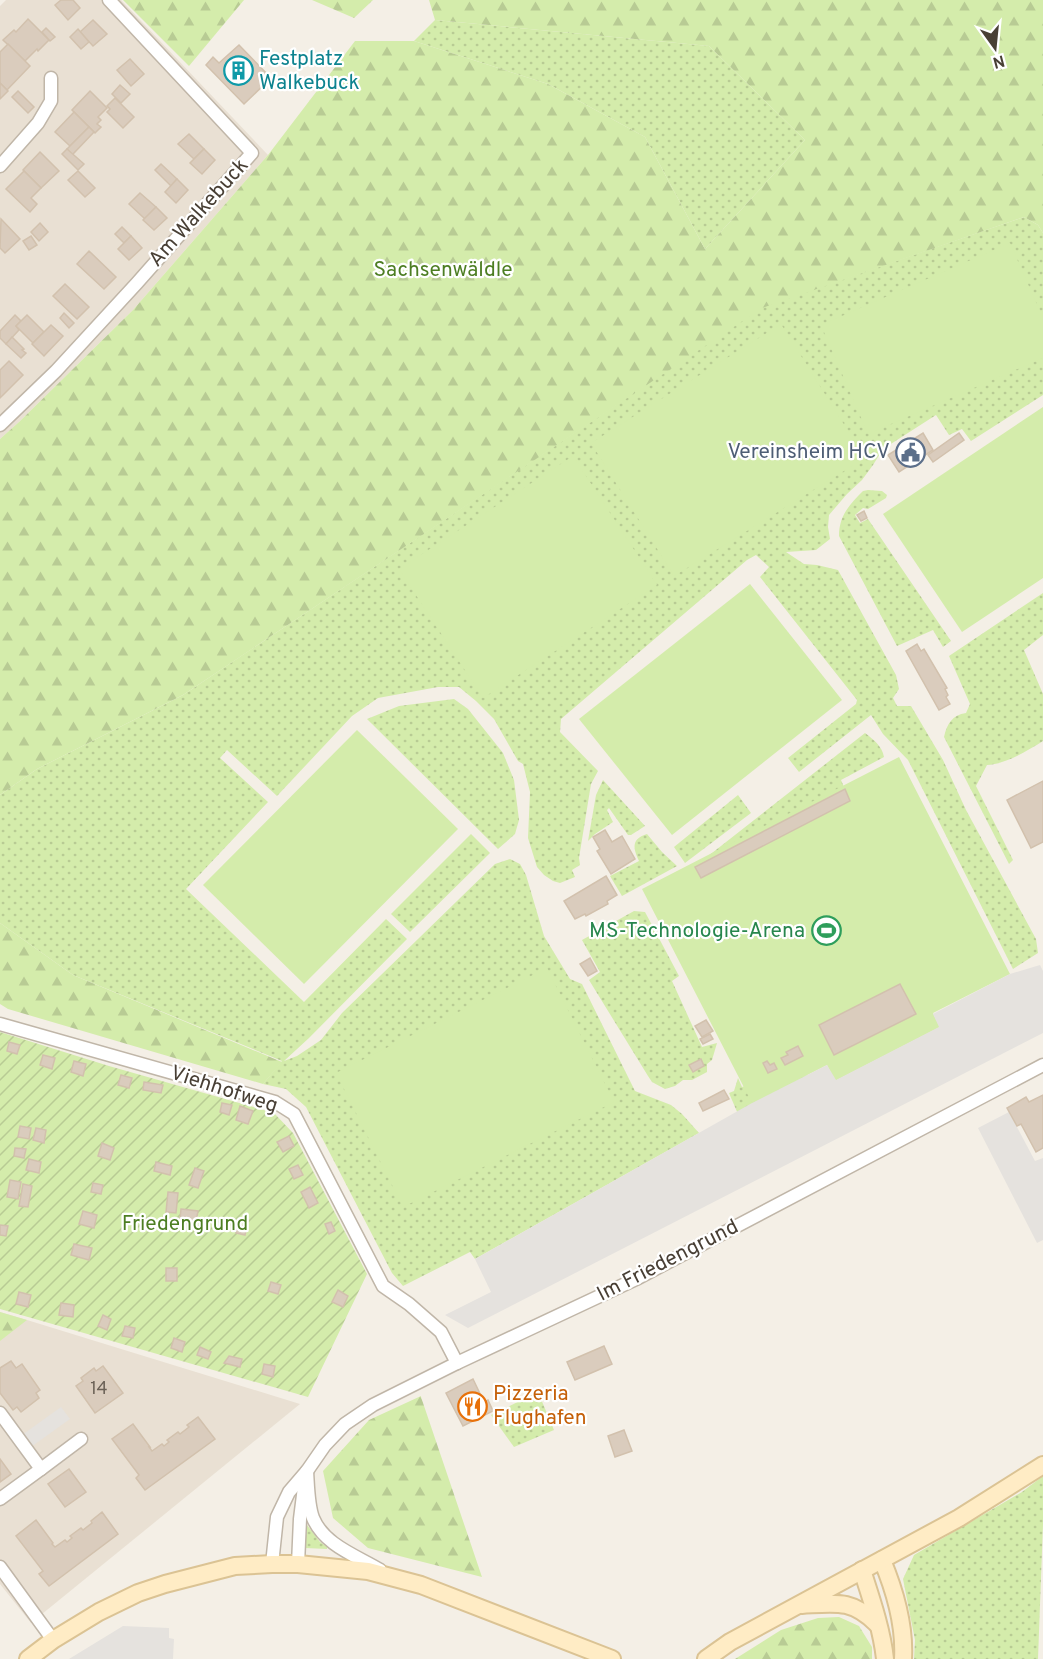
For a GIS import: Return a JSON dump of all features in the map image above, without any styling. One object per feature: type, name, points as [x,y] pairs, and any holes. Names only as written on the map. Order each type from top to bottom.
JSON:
[{"type":"street","name":"Am Walkebuck","points":[[0,425],[71,355],[252,153],[109,0]]},
{"type":"street","points":[[0,166],[38,123],[51,101],[51,78]]},
{"type":"street","name":"Viehhofweg","points":[[0,1024],[275,1102],[294,1114],[383,1286],[409,1304],[441,1332],[457,1363]]},
{"type":"street","name":"Im Friedengrund","points":[[272,1564],[277,1517],[289,1492],[325,1445],[345,1424],[373,1405],[636,1278],[1043,1065]]},
{"type":"street","points":[[0,1413],[41,1469]]},
{"type":"street","points":[[0,1499],[81,1439]]},
{"type":"street","points":[[706,1659],[730,1642],[959,1518],[1043,1465]]},
{"type":"street","points":[[307,1471],[313,1518],[325,1537],[393,1577]]},
{"type":"street","name":"Im Friedengrund","points":[[298,1564],[300,1519],[307,1471]]},
{"type":"street","points":[[882,1560],[895,1594],[901,1619],[903,1659]]},
{"type":"street","points":[[28,1659],[53,1640],[99,1612],[138,1593],[235,1566],[298,1564],[368,1571],[421,1585],[612,1659]]},
{"type":"street","points":[[0,1567],[53,1640]]},
{"type":"street","points":[[862,1569],[877,1624],[883,1637],[885,1659]]},
{"type":"street","points":[[798,1605],[834,1603],[851,1606],[865,1612],[877,1624]]},
{"type":"shaded area","points":[[6,0],[121,0],[268,155],[133,310],[0,439],[0,6]]},
{"type":"shaded area","points":[[1040,965],[1043,971],[1043,1033],[468,1328],[445,1315],[491,1292],[475,1259],[752,1103],[827,1065],[836,1080],[939,1027],[933,1014],[1010,974]]},
{"type":"shaded area","points":[[1009,1112],[1035,1161],[1043,1158],[1043,1240],[1037,1243],[978,1128]]},
{"type":"shaded area","points":[[0,1312],[300,1404],[31,1623],[0,1584]]},
{"type":"shaded area","points":[[61,1407],[70,1419],[31,1447],[22,1435]]},
{"type":"shaded area","points":[[123,1626],[169,1628],[169,1638],[174,1639],[173,1659],[69,1659]]},
{"type":"green space","points":[[123,0],[244,0],[189,66]]},
{"type":"green space","points":[[312,0],[373,0],[354,18]]},
{"type":"green space","name":"Sachsenwäldle","points":[[429,0],[1043,0],[1043,233],[1038,225],[1024,217],[762,308],[183,695],[37,769],[0,795],[0,439],[133,310],[268,155],[355,41],[414,41],[548,84],[645,137],[705,249],[805,140],[709,46],[435,20]]},
{"type":"green space","points":[[435,20],[709,46],[805,140],[705,249],[645,137],[548,84],[414,41]]},
{"type":"green space","points":[[1024,217],[1038,225],[1043,233],[1043,395],[971,441],[962,429],[949,435],[936,415],[883,449],[862,480],[829,515],[830,539],[816,550],[786,552],[804,564],[838,570],[896,675],[899,689],[893,698],[897,706],[911,706],[943,760],[966,810],[1036,939],[1038,953],[1013,969],[908,760],[883,734],[871,715],[799,772],[788,758],[856,704],[857,700],[760,577],[769,567],[756,555],[747,560],[561,719],[560,732],[598,771],[591,784],[579,858],[580,865],[572,870],[575,877],[560,883],[544,875],[537,867],[528,838],[530,792],[523,764],[518,761],[494,719],[459,687],[438,687],[378,698],[352,716],[277,796],[227,750],[220,758],[268,802],[186,889],[304,1002],[386,919],[407,939],[284,1061],[297,1056],[321,1040],[342,1013],[495,864],[510,859],[520,864],[526,875],[544,936],[570,979],[582,984],[635,1091],[671,1105],[699,1133],[475,1259],[470,1252],[403,1286],[392,1273],[306,1107],[286,1089],[263,1084],[282,1061],[73,975],[0,923],[0,795],[37,769],[183,695],[762,307]]},
{"type":"green space","points":[[1010,243],[1043,318],[1043,358],[868,434],[821,325]]},
{"type":"green space","points":[[781,324],[865,458],[674,576],[591,443]]},
{"type":"green space","points":[[1043,407],[1043,578],[962,632],[883,514]]},
{"type":"green space","points":[[573,456],[657,585],[483,698],[399,569]]},
{"type":"green space","points":[[863,491],[882,491],[887,495],[886,498],[868,509],[863,508],[855,515],[860,523],[868,519],[951,641],[943,647],[933,630],[897,646],[839,536],[839,529],[846,511]]},
{"type":"green space","points":[[750,584],[842,700],[672,835],[579,719]]},
{"type":"green space","points":[[1043,593],[1043,635],[1024,650],[1043,694],[1043,741],[1009,760],[987,765],[976,786],[1013,860],[1009,864],[944,737],[951,721],[966,713],[970,704],[949,656]]},
{"type":"green space","points":[[454,699],[468,709],[503,753],[514,780],[519,820],[515,834],[498,849],[367,719],[399,706]]},
{"type":"green space","points":[[357,730],[458,829],[304,984],[203,885]]},
{"type":"green space","points":[[865,733],[879,746],[884,757],[841,780],[844,787],[698,864]]},
{"type":"green space","name":"MS-Technologie-Arena","points":[[899,757],[1010,974],[933,1013],[940,1027],[835,1081],[827,1065],[752,1103],[642,889]]},
{"type":"green space","points":[[603,780],[645,826],[628,835],[609,808],[607,810],[613,822],[588,841],[596,795]]},
{"type":"green space","points":[[738,795],[751,813],[685,863],[674,847]]},
{"type":"green space","points":[[471,834],[490,853],[410,932],[391,914]]},
{"type":"green space","points":[[647,834],[677,866],[622,896],[610,876],[639,861],[635,852],[635,844],[638,838]]},
{"type":"green space","points":[[634,911],[645,912],[679,976],[672,981],[702,1047],[717,1043],[712,1060],[707,1064],[707,1072],[665,1089],[652,1082],[589,980],[600,972],[582,940]]},
{"type":"green space","points":[[0,923],[73,975],[282,1062],[263,1084],[8,1009],[0,1004]]},
{"type":"green space","points":[[547,968],[614,1102],[403,1207],[336,1073]]},
{"type":"green space","name":"Friedengrund","points":[[0,1032],[274,1113],[293,1133],[367,1274],[308,1397],[0,1309]]},
{"type":"green space","points":[[824,1073],[738,1114],[729,1093],[734,1091],[738,1078],[742,1087],[752,1083]]},
{"type":"green space","points":[[0,1312],[27,1320],[0,1341]]},
{"type":"green space","points":[[538,1392],[554,1430],[514,1447],[491,1415]]},
{"type":"green space","points":[[421,1396],[482,1577],[368,1548],[333,1518],[323,1471],[369,1420]]},
{"type":"green space","points":[[1043,1476],[1038,1659],[914,1659],[915,1640],[903,1579],[914,1555],[1022,1492]]},
{"type":"green space","points":[[307,1525],[320,1542],[327,1547],[327,1549],[305,1548]]},
{"type":"green space","points":[[839,1617],[859,1626],[872,1647],[872,1659],[735,1659],[781,1630],[818,1618]]},
{"type":"building","points":[[61,0],[73,0],[80,8],[68,20],[55,5]]},
{"type":"building","points":[[28,19],[49,40],[25,61],[3,40],[14,30],[16,32]]},
{"type":"building","points":[[93,20],[107,34],[93,46],[80,32]]},
{"type":"building","points":[[46,28],[55,37],[50,41],[42,32]]},
{"type":"building","points":[[78,29],[89,42],[81,49],[70,37]]},
{"type":"building","points":[[8,44],[30,66],[7,90],[0,83],[0,52]]},
{"type":"building","name":"Festplatz Walkebuck","points":[[239,45],[271,78],[244,104],[206,65],[213,57],[219,63]]},
{"type":"building","points":[[130,59],[144,74],[131,86],[117,70]]},
{"type":"building","points":[[0,83],[8,91],[0,99]]},
{"type":"building","points":[[120,85],[130,94],[121,103],[112,94]]},
{"type":"building","points":[[18,91],[34,107],[28,113],[12,97]]},
{"type":"building","points":[[90,91],[107,108],[98,117],[101,120],[97,124],[101,127],[95,133],[72,110]]},
{"type":"building","points":[[115,98],[134,117],[123,128],[107,112],[110,109],[107,106]]},
{"type":"building","points":[[74,112],[89,127],[70,146],[55,132]]},
{"type":"building","points":[[89,127],[94,132],[72,155],[67,149]]},
{"type":"building","points":[[189,134],[204,149],[194,159],[178,144]]},
{"type":"building","points":[[67,149],[84,164],[78,170],[62,154]]},
{"type":"building","points":[[204,149],[215,160],[202,174],[190,163]]},
{"type":"building","points":[[40,152],[59,171],[41,188],[23,170]]},
{"type":"building","points":[[161,164],[177,179],[171,186],[155,170]]},
{"type":"building","points":[[24,171],[41,188],[31,198],[37,204],[30,212],[6,189]]},
{"type":"building","points":[[78,171],[95,188],[85,197],[68,180]]},
{"type":"building","points":[[177,179],[188,190],[176,203],[165,192]]},
{"type":"building","points":[[140,193],[156,207],[145,219],[129,204]]},
{"type":"building","points":[[156,207],[167,218],[154,230],[143,220]]},
{"type":"building","points":[[1,219],[20,239],[5,253],[0,248]]},
{"type":"building","points":[[40,223],[48,232],[39,241],[31,232]]},
{"type":"building","points":[[122,227],[131,236],[124,243],[115,234]]},
{"type":"building","points":[[31,236],[37,245],[29,250],[23,241]]},
{"type":"building","points":[[131,236],[142,248],[129,260],[118,249]]},
{"type":"building","points":[[89,251],[116,277],[104,289],[77,264]]},
{"type":"building","points":[[65,284],[89,307],[77,319],[53,296]]},
{"type":"building","points":[[64,313],[74,323],[69,328],[60,318]]},
{"type":"building","points":[[15,315],[21,321],[16,326],[19,330],[6,344],[0,338],[0,331]]},
{"type":"building","points":[[27,315],[44,332],[33,343],[16,326]]},
{"type":"building","points":[[51,325],[63,336],[44,356],[32,344]]},
{"type":"building","points":[[12,337],[26,353],[21,358],[6,344]]},
{"type":"building","points":[[9,361],[23,375],[0,398],[0,370]]},
{"type":"building","name":"Vereinsheim HCV","points":[[923,433],[933,450],[899,472],[888,455]]},
{"type":"building","points":[[959,433],[964,440],[933,462],[928,455]]},
{"type":"building","points":[[864,511],[867,518],[861,521],[857,515]]},
{"type":"building","points":[[917,644],[921,651],[924,649],[947,688],[945,689],[948,695],[946,697],[950,704],[939,710],[906,651]]},
{"type":"building","points":[[1043,781],[1043,842],[1031,848],[1007,800]]},
{"type":"building","points":[[845,789],[850,801],[701,878],[695,867]]},
{"type":"building","points":[[605,830],[612,842],[622,836],[635,859],[611,874],[597,851],[600,849],[593,837]]},
{"type":"building","points":[[606,876],[617,895],[607,901],[608,904],[586,916],[585,914],[575,919],[564,901]]},
{"type":"building","points":[[590,958],[597,971],[588,976],[580,964]]},
{"type":"building","points":[[900,984],[916,1014],[834,1055],[819,1025]]},
{"type":"building","points":[[706,1020],[713,1031],[702,1037],[695,1026]]},
{"type":"building","points":[[710,1034],[713,1039],[703,1044],[700,1039]]},
{"type":"building","points":[[9,1042],[20,1045],[17,1054],[7,1051]]},
{"type":"building","points":[[798,1046],[803,1056],[785,1065],[781,1058],[788,1055],[786,1052]]},
{"type":"building","points":[[43,1055],[55,1058],[52,1069],[40,1065]]},
{"type":"building","points":[[701,1059],[704,1066],[693,1072],[689,1065]]},
{"type":"building","points":[[74,1061],[86,1064],[83,1076],[71,1072]]},
{"type":"building","points":[[767,1061],[770,1065],[774,1063],[777,1069],[768,1073],[763,1063]]},
{"type":"building","points":[[121,1075],[132,1078],[129,1088],[118,1085]]},
{"type":"building","points":[[144,1082],[163,1085],[161,1093],[143,1090]]},
{"type":"building","points":[[724,1090],[729,1099],[703,1111],[699,1103]]},
{"type":"building","points":[[1043,1095],[1043,1148],[1036,1152],[1021,1124],[1017,1126],[1007,1108],[1026,1097],[1029,1102]]},
{"type":"building","points":[[222,1103],[232,1105],[229,1115],[220,1112]]},
{"type":"building","points":[[240,1106],[253,1111],[248,1124],[236,1120]]},
{"type":"building","points":[[20,1126],[31,1128],[29,1139],[18,1137]]},
{"type":"building","points":[[36,1128],[46,1130],[44,1143],[33,1140]]},
{"type":"building","points":[[289,1136],[294,1146],[283,1152],[277,1142]]},
{"type":"building","points":[[102,1143],[114,1148],[110,1160],[98,1156]]},
{"type":"building","points":[[15,1148],[26,1149],[24,1158],[14,1156]]},
{"type":"building","points":[[29,1159],[41,1162],[39,1173],[26,1170]]},
{"type":"building","points":[[156,1162],[172,1166],[170,1175],[154,1171]]},
{"type":"building","points":[[298,1165],[303,1175],[294,1179],[289,1169]]},
{"type":"building","points":[[195,1168],[204,1171],[198,1188],[189,1185]]},
{"type":"building","points":[[10,1180],[21,1182],[18,1199],[7,1197]]},
{"type":"building","points":[[93,1183],[103,1185],[101,1194],[91,1192]]},
{"type":"building","points":[[23,1184],[32,1186],[28,1207],[19,1206]]},
{"type":"building","points":[[310,1187],[318,1203],[309,1208],[301,1192]]},
{"type":"building","points":[[168,1192],[178,1193],[176,1213],[166,1212]]},
{"type":"building","points":[[181,1209],[198,1211],[196,1222],[180,1219]]},
{"type":"building","points":[[83,1211],[97,1215],[94,1228],[79,1224]]},
{"type":"building","points":[[331,1222],[335,1231],[329,1234],[325,1224]]},
{"type":"building","points":[[0,1225],[8,1226],[6,1236],[0,1235]]},
{"type":"building","points":[[238,1225],[247,1227],[245,1235],[236,1233]]},
{"type":"building","points":[[74,1244],[92,1248],[89,1260],[71,1255]]},
{"type":"building","points":[[166,1268],[177,1268],[177,1281],[166,1281]]},
{"type":"building","points":[[271,1282],[281,1285],[278,1294],[268,1291]]},
{"type":"building","points":[[338,1290],[348,1296],[343,1307],[332,1302]]},
{"type":"building","points":[[19,1292],[31,1295],[28,1307],[16,1304]]},
{"type":"building","points":[[61,1303],[74,1305],[73,1317],[59,1315]]},
{"type":"building","points":[[103,1315],[111,1319],[107,1330],[98,1326]]},
{"type":"building","points":[[125,1326],[135,1328],[133,1338],[122,1336]]},
{"type":"building","points":[[174,1338],[185,1342],[182,1352],[171,1348]]},
{"type":"building","points":[[604,1346],[612,1364],[575,1380],[567,1362]]},
{"type":"building","points":[[200,1347],[211,1352],[208,1359],[197,1355]]},
{"type":"building","points":[[229,1356],[242,1359],[240,1367],[224,1363]]},
{"type":"building","points":[[11,1361],[16,1368],[22,1364],[40,1390],[36,1393],[39,1398],[21,1412],[17,1407],[13,1410],[0,1393],[0,1368]]},
{"type":"building","points":[[264,1364],[275,1366],[273,1377],[262,1374]]},
{"type":"building","points":[[103,1366],[123,1393],[95,1413],[76,1386],[83,1381],[81,1378],[94,1368],[96,1371]]},
{"type":"building","name":"Pizzeria Flughafen","points":[[473,1379],[484,1402],[488,1400],[493,1411],[463,1426],[446,1393]]},
{"type":"building","points":[[198,1417],[215,1439],[145,1490],[136,1478],[139,1475],[112,1439],[133,1424],[152,1451],[162,1444],[164,1446],[169,1442],[167,1440],[178,1432],[180,1434]]},
{"type":"building","points":[[624,1430],[632,1451],[615,1457],[608,1436]]},
{"type":"building","points":[[0,1459],[11,1474],[0,1482]]},
{"type":"building","points":[[69,1469],[86,1492],[65,1507],[48,1484]]},
{"type":"building","points":[[102,1512],[118,1534],[49,1586],[39,1574],[43,1571],[16,1536],[36,1520],[55,1547],[65,1540],[67,1542],[72,1538],[70,1536],[81,1528],[83,1530]]},
{"type":"place","name":"Festplatz Walkebuck","points":[[238,71]]},
{"type":"place","name":"Vereinsheim HCV","points":[[911,452]]},
{"type":"place","name":"MS-Technologie-Arena","points":[[826,931]]},
{"type":"place","name":"Pizzeria Flughafen","points":[[472,1406]]}]
